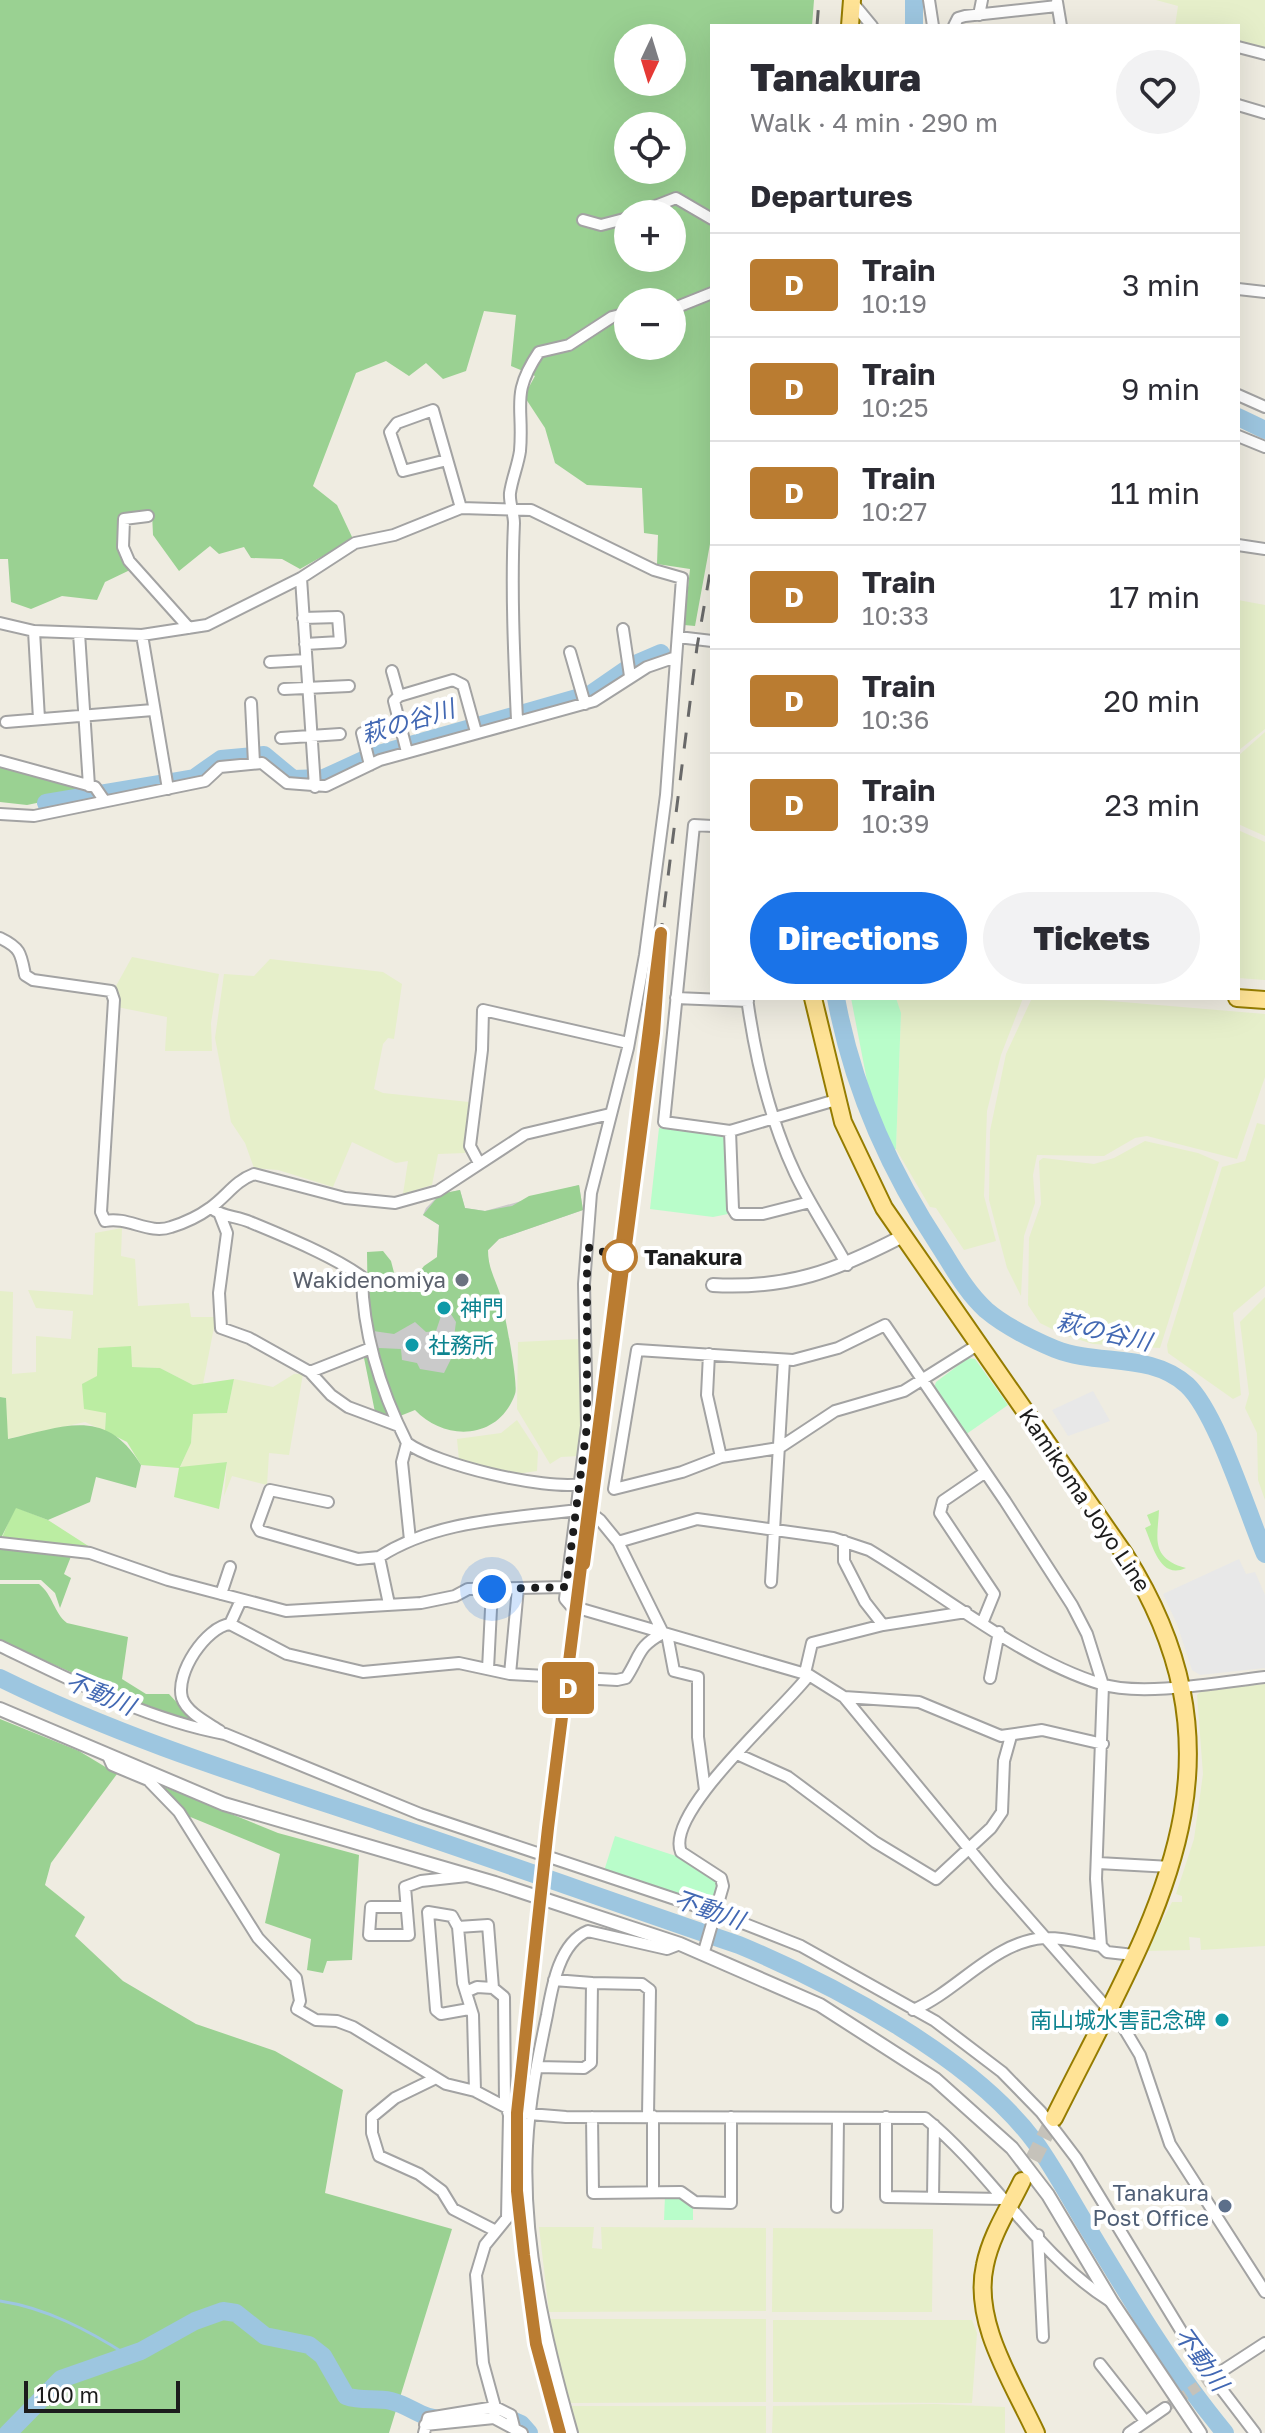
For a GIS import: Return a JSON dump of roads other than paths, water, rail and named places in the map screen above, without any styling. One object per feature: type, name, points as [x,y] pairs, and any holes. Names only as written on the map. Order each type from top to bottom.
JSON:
[{"type":"main road","points":[[850,24],[851,0]]},
{"type":"main road","points":[[1240,998],[1265,1000]]},
{"type":"main road","name":"Kamikoma Joyo Line","points":[[813,1000],[836,1100],[859,1159],[901,1237],[979,1344],[1136,1572],[1158,1613],[1182,1685],[1188,1727],[1189,1774],[1183,1821],[1171,1867],[1134,1955],[1054,2118]]},
{"type":"main road","points":[[1022,2181],[1006,2203],[987,2256],[982,2277],[983,2307],[1002,2361],[1036,2433]]},
{"type":"street","points":[[851,0],[870,24]]},
{"type":"street","points":[[929,0],[933,24]]},
{"type":"street","points":[[979,15],[982,0]]},
{"type":"street","points":[[955,24],[958,18],[1057,3],[1061,24]]},
{"type":"street","points":[[1240,48],[1265,54]]},
{"type":"street","points":[[1240,106],[1265,113]]},
{"type":"street","points":[[686,204],[710,218]]},
{"type":"street","points":[[583,220],[601,225],[614,222]]},
{"type":"street","points":[[1240,289],[1265,292]]},
{"type":"street","points":[[686,303],[710,294]]},
{"type":"street","points":[[517,716],[512,509],[509,496],[519,460],[522,426],[517,399],[539,352],[569,345],[614,316]]},
{"type":"street","points":[[1240,396],[1265,407]]},
{"type":"street","points":[[447,460],[403,471],[390,432],[397,423],[433,410],[461,508]]},
{"type":"street","points":[[1240,437],[1265,447]]},
{"type":"street","points":[[0,623],[34,631],[142,635],[207,625],[301,578],[355,543],[394,535],[461,508],[531,510],[570,526],[654,570],[682,578],[666,795],[645,955],[628,1043],[598,1155],[589,1221],[584,1284],[588,1414],[565,1599],[571,1606],[807,1674],[844,1697],[968,1848],[1107,2008],[1140,2055],[1170,2144],[1265,2292]]},
{"type":"street","points":[[148,516],[124,519],[123,547],[129,561],[189,628]]},
{"type":"street","points":[[1240,545],[1265,549]]},
{"type":"street","points":[[301,578],[314,782]]},
{"type":"street","points":[[303,618],[338,617],[340,642],[305,644]]},
{"type":"street","points":[[623,629],[629,671]]},
{"type":"street","points":[[34,631],[39,719]]},
{"type":"street","points":[[79,633],[89,786]]},
{"type":"street","points":[[142,635],[168,789]]},
{"type":"street","points":[[678,637],[710,641]]},
{"type":"street","points":[[570,652],[584,699]]},
{"type":"street","points":[[0,814],[34,816],[101,796],[168,789],[205,781],[220,767],[254,758],[287,783],[341,781],[369,761],[406,748],[517,716],[606,695],[629,671],[676,657]]},
{"type":"street","points":[[270,662],[306,660]]},
{"type":"street","points":[[392,671],[399,696]]},
{"type":"street","points":[[406,748],[394,701],[399,696],[453,680],[463,685],[475,728]]},
{"type":"street","points":[[284,689],[349,686]]},
{"type":"street","points":[[251,703],[254,758]]},
{"type":"street","points":[[6,722],[153,710]]},
{"type":"street","points":[[362,733],[369,761]]},
{"type":"street","points":[[281,738],[340,734]]},
{"type":"street","points":[[0,761],[89,786],[101,796]]},
{"type":"street","points":[[710,826],[694,825],[664,1122],[730,1131],[836,1100]]},
{"type":"street","points":[[0,938],[16,945],[24,955],[25,975],[33,980],[111,991],[114,1000],[109,1123],[101,1212],[105,1221],[121,1219],[165,1229],[215,1212],[234,1216],[362,1277],[363,1311],[371,1348],[407,1443],[402,1462],[410,1540]]},
{"type":"street","points":[[676,998],[710,999]]},
{"type":"street","points":[[748,1000],[775,1118],[794,1171],[847,1265]]},
{"type":"street","points":[[479,1163],[470,1146],[482,1050],[483,1010],[628,1043]]},
{"type":"street","points":[[215,1212],[241,1180],[254,1174],[345,1198],[395,1203],[438,1191],[535,1130],[610,1114]]},
{"type":"street","points":[[730,1131],[733,1209],[736,1214],[763,1214],[810,1202]]},
{"type":"street","points":[[215,1212],[227,1233],[219,1293],[221,1328],[249,1338],[310,1372],[331,1395],[348,1407],[399,1426]]},
{"type":"street","points":[[713,1285],[777,1284],[847,1265],[901,1237]]},
{"type":"street","points":[[979,1344],[925,1381],[904,1391],[835,1411],[779,1448],[721,1457],[682,1472],[614,1489],[637,1350],[784,1360],[838,1348],[885,1325],[925,1381],[1072,1605],[1087,1634],[1103,1685],[1098,1863],[1101,1946]]},
{"type":"street","points":[[310,1372],[371,1348]]},
{"type":"street","points":[[709,1354],[707,1395],[721,1457]]},
{"type":"street","points":[[771,1582],[777,1521],[784,1360]]},
{"type":"street","points":[[407,1443],[440,1457],[497,1474],[554,1487],[581,1484]]},
{"type":"street","points":[[983,1621],[994,1594],[940,1513],[943,1501],[984,1473]]},
{"type":"street","points":[[328,1502],[270,1490],[257,1526],[260,1531],[358,1559],[379,1557],[410,1540],[476,1521],[578,1507],[593,1513],[618,1542],[665,1633],[674,1671],[698,1677],[698,1737],[705,1790]]},
{"type":"street","points":[[618,1542],[697,1519],[844,1541],[869,1550],[1050,1662],[1103,1685],[1143,1689],[1265,1677]]},
{"type":"street","points":[[844,1541],[844,1561],[865,1602],[883,1625]]},
{"type":"street","points":[[0,1543],[90,1553],[168,1580],[286,1611],[421,1603],[455,1596],[468,1589],[566,1587]]},
{"type":"street","points":[[379,1557],[389,1604]]},
{"type":"street","points":[[221,1594],[230,1567]]},
{"type":"street","points":[[510,1674],[518,1588]]},
{"type":"street","points":[[488,1669],[492,1589]]},
{"type":"street","points":[[241,1600],[230,1624],[207,1635],[186,1673],[182,1690],[183,1700],[190,1710],[225,1734],[420,1814],[801,1946],[955,2035],[1002,2072],[1041,2112],[1076,2158],[1197,2357],[1255,2433]]},
{"type":"street","points":[[704,1951],[716,1915],[721,1878],[688,1857],[678,1844],[681,1829],[705,1790],[807,1674],[812,1643],[883,1625],[966,1612]]},
{"type":"street","points":[[230,1624],[287,1654],[363,1672],[447,1663],[510,1674],[617,1680],[626,1678],[640,1648],[648,1639],[665,1633]]},
{"type":"street","points":[[990,1678],[999,1632]]},
{"type":"street","points":[[0,1646],[153,1713],[196,1729],[225,1734]]},
{"type":"street","points":[[844,1697],[919,1702],[1001,1736],[1042,1730],[1103,1744]]},
{"type":"street","points":[[0,1709],[224,1804],[469,1876],[704,1951],[820,2005],[935,2079],[969,2106],[1012,2148],[1048,2195],[1112,2302],[1200,2433]]},
{"type":"street","points":[[737,1754],[788,1777],[875,1842],[936,1879],[991,1828],[1002,1812],[1004,1761],[1011,1736]]},
{"type":"street","points":[[108,1756],[112,1765],[148,1780],[179,1812],[258,1938],[296,1978],[300,2001],[297,2009],[316,2020],[337,2021],[353,2027],[434,2079],[475,2091],[506,2107],[529,2114],[925,2118],[1092,2289],[1112,2302]]},
{"type":"street","points":[[1098,1863],[1171,1867]]},
{"type":"street","points":[[406,1907],[371,1907],[369,1935],[409,1935],[405,1887],[421,1881],[469,1876]]},
{"type":"street","points":[[469,2009],[441,2014],[436,2010],[428,1912],[452,1916],[458,1927],[463,1983],[473,2015],[475,2091]]},
{"type":"street","points":[[458,1927],[488,1925],[493,1988]]},
{"type":"street","points":[[572,2433],[547,2335],[528,2214],[529,2114],[554,1980],[572,1943],[588,1931],[667,1949],[680,1944]]},
{"type":"street","points":[[913,2010],[938,2000],[1013,1945],[1047,1938],[1101,1946],[1107,1952],[1134,1955]]},
{"type":"street","points":[[554,1980],[642,1984],[650,1990],[653,2192]]},
{"type":"street","points":[[537,2067],[590,2065],[592,1983]]},
{"type":"street","points":[[468,1991],[477,1987],[493,1988],[504,1997],[506,2107],[509,2115],[507,2218],[485,2245],[476,2275],[483,2363],[494,2412]]},
{"type":"street","points":[[434,2079],[395,2098],[372,2117],[372,2133],[379,2156],[419,2174],[442,2191],[453,2209],[496,2231]]},
{"type":"street","points":[[592,2117],[593,2193],[681,2192],[695,2202],[731,2203],[731,2117]]},
{"type":"street","points":[[886,2117],[886,2197],[1006,2203]]},
{"type":"street","points":[[837,2207],[838,2118]]},
{"type":"street","points":[[933,2198],[934,2125]]},
{"type":"street","points":[[1038,2235],[1043,2337]]},
{"type":"street","points":[[1222,2371],[1265,2343]]},
{"type":"street","points":[[1100,2364],[1145,2421]]},
{"type":"street","points":[[1129,2433],[1165,2408]]},
{"type":"street","points":[[426,2424],[494,2412],[516,2426]]},
{"type":"waterway","points":[[914,0],[914,24]]},
{"type":"waterway","points":[[1240,418],[1265,430]]},
{"type":"waterway","name":"萩の谷川","points":[[171,782],[194,778],[221,759],[264,755],[293,779],[324,778],[372,756],[591,694],[633,665],[661,653]]},
{"type":"waterway","name":"萩の谷川","points":[[46,803],[160,784]]},
{"type":"waterway","name":"萩の谷川","points":[[836,1000],[852,1065],[889,1159],[967,1288],[994,1316],[1055,1349],[1157,1368],[1187,1385],[1209,1417],[1220,1440],[1265,1554]]},
{"type":"waterway","name":"不動川","points":[[0,1678],[94,1720],[190,1757],[739,1945],[817,1981],[900,2027],[976,2081],[1035,2142],[1150,2330],[1225,2433]]},
{"type":"waterway","points":[[0,2301],[66,2321],[127,2355]]},
{"type":"waterway","points":[[8,2433],[61,2379],[141,2351],[195,2321],[223,2311],[236,2313],[265,2336],[309,2345],[323,2356],[346,2396],[391,2401],[430,2417],[446,2419]]},
{"type":"waterway","points":[[498,2414],[521,2424],[529,2433]]},
{"type":"tunnel","points":[[1022,2181],[1054,2118]]},
{"type":"tunnel","points":[[1165,2408],[1217,2374]]},
{"type":"railway","points":[[817,24],[819,0]]},
{"type":"railway","points":[[548,1828],[697,647],[710,572]]},
{"type":"railway","points":[[539,1913],[518,2088],[517,2194],[531,2315],[560,2433]]},
{"type":"train","name":"D","points":[[560,2433],[536,2344],[524,2255],[517,2191],[517,2113],[548,1828],[661,933],[654,1033],[584,1564]]},
{"type":"place","name":"Tanakura","points":[[620,1257]]},
{"type":"place","name":"Wakidenomiya","points":[[462,1280]]},
{"type":"place","name":"神門","points":[[444,1308]]},
{"type":"place","name":"社務所","points":[[412,1345]]},
{"type":"place","name":"南山城水害記念碑","points":[[1222,2020]]},
{"type":"place","name":"Tanakura Post Office","points":[[1225,2206]]}]
